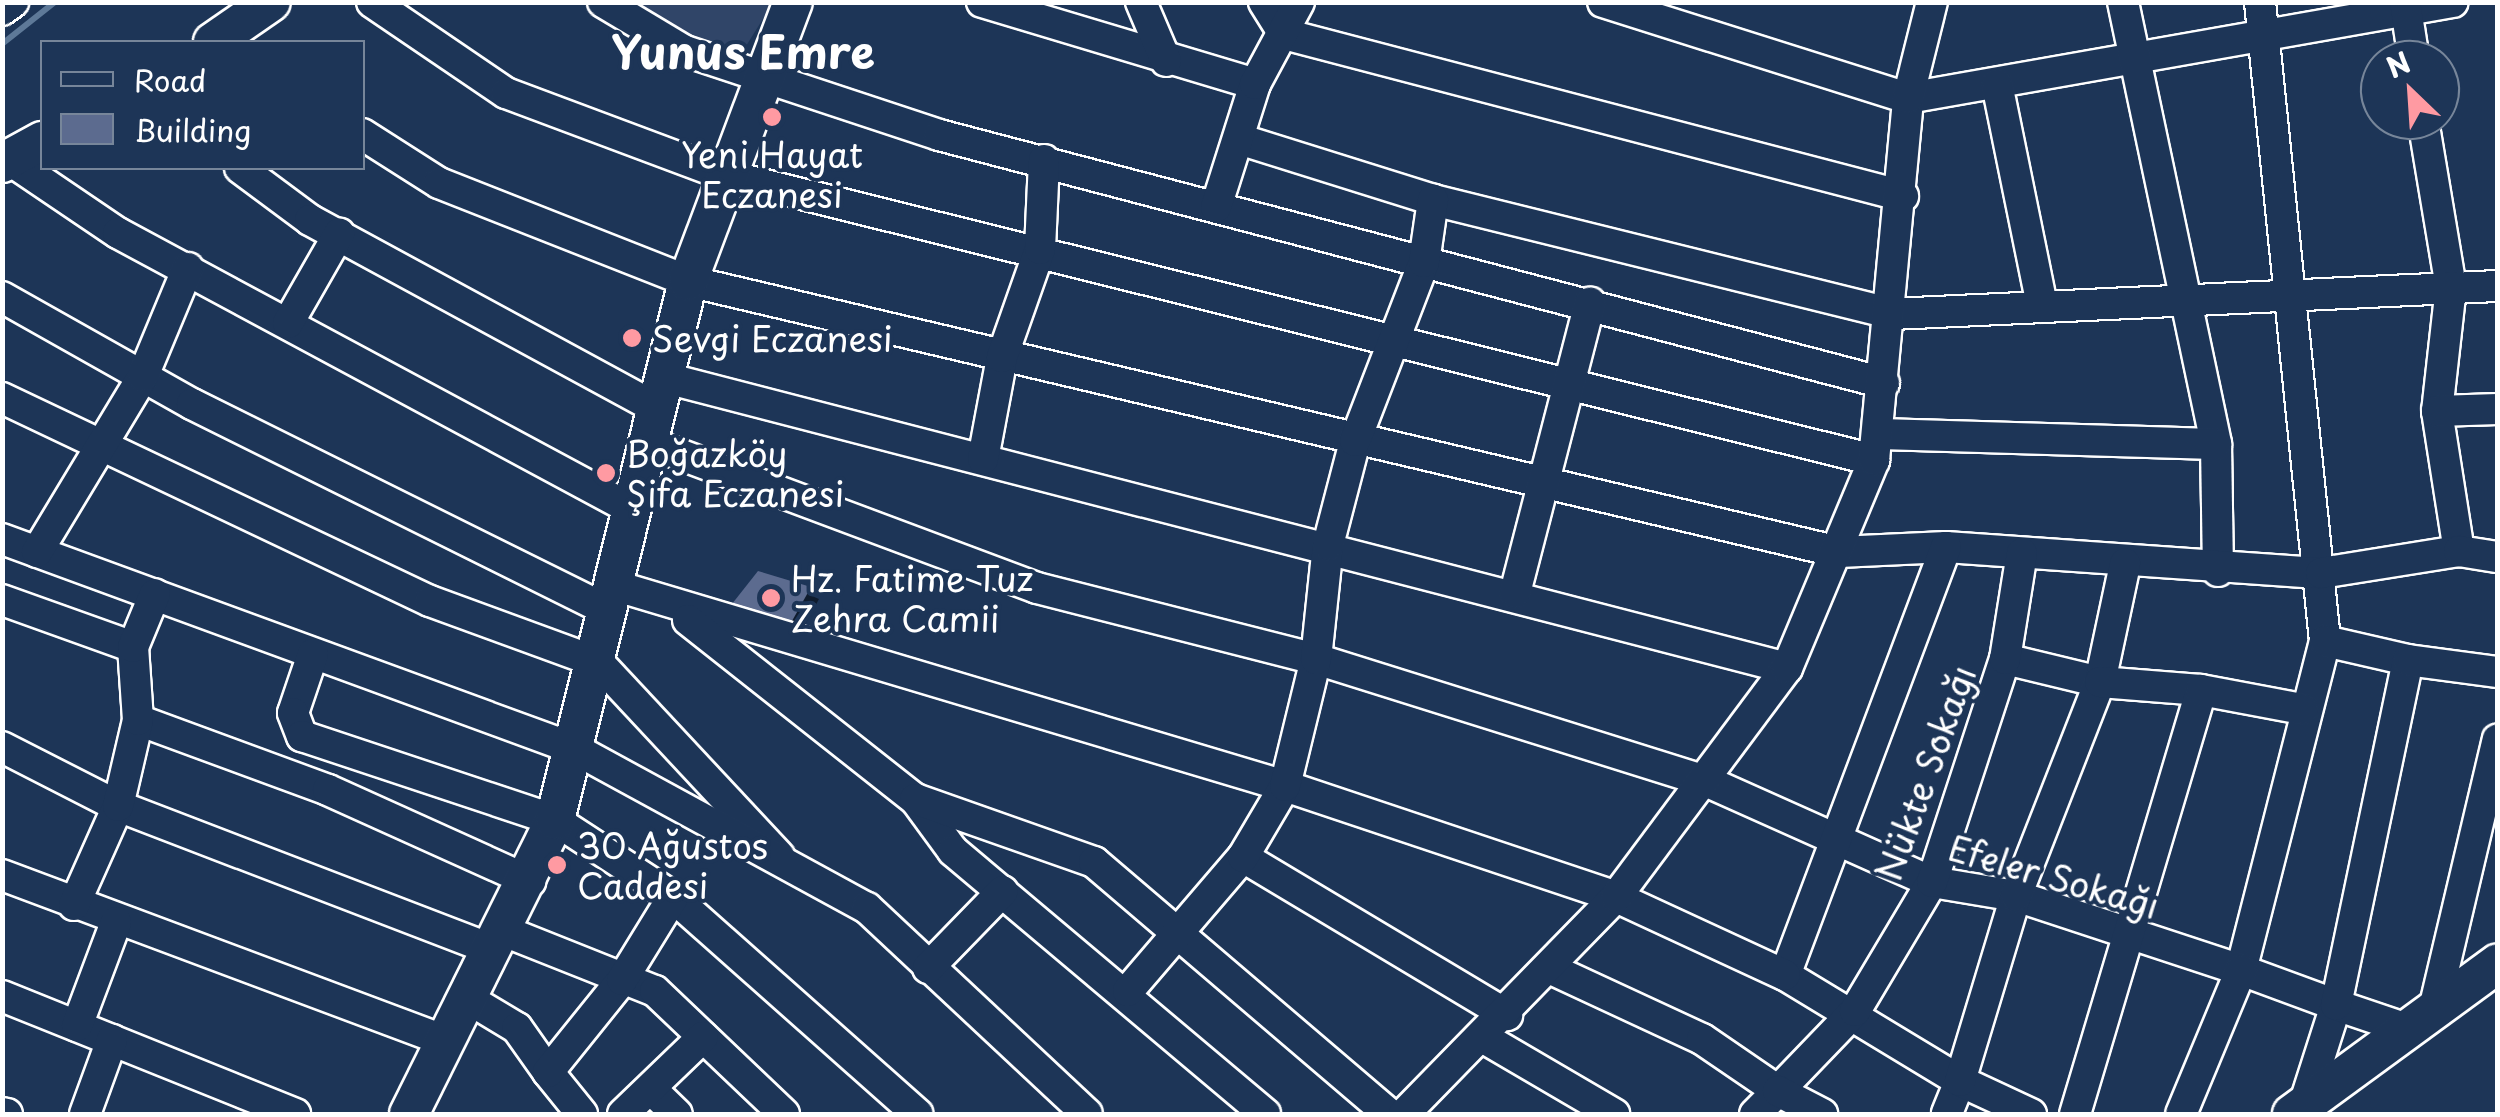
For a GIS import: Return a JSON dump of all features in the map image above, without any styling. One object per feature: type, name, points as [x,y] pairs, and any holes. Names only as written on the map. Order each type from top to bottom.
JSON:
[{"type":"main road","points":[[219,40],[271,2]]},
{"type":"main road","points":[[409,1114],[443,1040],[530,881],[556,820],[599,663],[611,598],[688,281],[758,78],[793,2]]},
{"type":"main road","points":[[5,161],[40,142]]},
{"type":"main road","points":[[2308,1110],[2421,1018],[2498,963]]},
{"type":"main road","points":[[2308,1110],[2498,990]]},
{"type":"street","points":[[2,10],[12,2]]},
{"type":"street","points":[[372,2],[506,93],[724,175],[1040,249],[1571,384],[1876,447],[2216,444]]},
{"type":"street","points":[[603,2],[685,51],[758,78],[1216,207],[1884,383]]},
{"type":"street","points":[[982,2],[1036,14],[1166,61],[1254,84]]},
{"type":"street","points":[[1141,2],[1166,61]]},
{"type":"street","points":[[1264,2],[1284,34],[1903,196]]},
{"type":"street","points":[[1216,207],[1242,140],[1254,84],[1299,2]]},
{"type":"street","points":[[1604,2],[1908,98],[2264,37],[2405,7],[2453,2]]},
{"type":"street","points":[[1404,1114],[1508,1015],[1616,898],[1708,782],[1787,668],[1839,552],[1876,447],[1903,196],[1908,98],[1932,2]]},
{"type":"street","points":[[2123,2],[2216,444],[2218,571]]},
{"type":"street","points":[[2180,1114],[2241,970],[2303,709],[2325,641],[2296,294],[2260,2]]},
{"type":"street","points":[[2405,7],[2411,40]]},
{"type":"street","points":[[1997,84],[2042,306]]},
{"type":"street","points":[[365,136],[439,183],[688,281],[1544,488],[1839,552],[1946,547],[2218,571],[2321,574],[2459,551],[2498,556]]},
{"type":"street","points":[[1242,140],[1433,200],[1892,314],[2498,286]]},
{"type":"street","points":[[2427,140],[2451,287],[2438,411],[2459,551]]},
{"type":"street","points":[[982,459],[1002,357],[1040,249],[1044,160]]},
{"type":"street","points":[[5,161],[188,268],[633,510]]},
{"type":"street","points":[[243,170],[339,234],[657,410],[982,459],[1515,593],[1787,668]]},
{"type":"street","points":[[1128,991],[1182,934],[1243,857],[1286,786],[1316,660],[1328,545],[1355,441],[1398,340],[1424,262],[1433,200]]},
{"type":"street","points":[[288,323],[339,234]]},
{"type":"street","points":[[36,552],[143,376],[188,268]]},
{"type":"street","points":[[2,297],[143,376],[611,598],[678,611],[991,692],[1286,786],[1616,898],[1785,975],[1855,1012],[1960,1081],[2031,1114]]},
{"type":"street","points":[[1515,593],[1590,303]]},
{"type":"street","points":[[2,398],[105,443],[430,601],[599,663],[791,870]]},
{"type":"street","points":[[2438,411],[2498,409]]},
{"type":"street","name":"Efeler Sokağı","points":[[657,410],[1038,588],[1316,660],[1708,782],[1932,882],[2016,896],[2241,970],[2336,1006],[2421,1018]]},
{"type":"street","points":[[2,540],[575,750],[867,908],[1086,1114]]},
{"type":"street","points":[[1785,975],[1946,547]]},
{"type":"street","name":"Nükte Sokağı","points":[[1756,1114],[1855,1012],[1932,882],[2005,659],[2022,553]]},
{"type":"street","points":[[1947,1114],[2016,896],[2100,682],[2125,564]]},
{"type":"street","points":[[74,905],[118,806],[138,720],[133,646],[155,594]]},
{"type":"street","points":[[2,600],[133,646]]},
{"type":"street","points":[[678,611],[914,799],[953,851],[1128,991],[1265,1114]]},
{"type":"street","points":[[2325,641],[2408,660],[2498,672]]},
{"type":"street","points":[[313,654],[292,713],[302,736],[556,820],[673,897],[918,1114]]},
{"type":"street","points":[[2005,659],[2100,682],[2201,690],[2303,709]]},
{"type":"street","points":[[2308,1110],[2336,1006],[2408,660]]},
{"type":"street","points":[[2075,1114],[2132,934],[2201,690]]},
{"type":"street","points":[[138,720],[328,790],[530,881]]},
{"type":"street","points":[[2421,1018],[2498,739]]},
{"type":"street","points":[[2,748],[118,806],[498,941],[655,991],[784,1114]]},
{"type":"street","points":[[914,799],[1094,862],[1389,1114]]},
{"type":"street","points":[[1243,857],[1508,1015]]},
{"type":"street","points":[[2,875],[116,922],[443,1040]]},
{"type":"street","points":[[928,968],[1002,891]]},
{"type":"street","points":[[548,1072],[622,980],[673,897]]},
{"type":"street","points":[[77,1026],[116,922]]},
{"type":"street","points":[[1550,969],[1702,1038],[1778,1091],[1822,1114]]},
{"type":"street","points":[[2,996],[295,1114]]},
{"type":"street","points":[[466,998],[516,1028],[582,1114]]},
{"type":"street","points":[[623,1114],[653,1092],[703,1036]]},
{"type":"street","points":[[1484,1038],[1614,1114]]},
{"type":"street","points":[[85,1114],[112,1040]]},
{"type":"street","points":[[653,1092],[678,1114]]},
{"type":"shaded area","points":[[614,3],[773,3],[736,62]]},
{"type":"building","name":"Hz. Fatime Tuz Zehra Camii","points":[[758,571],[811,587],[787,630],[728,609]]},
{"type":"waterway","points":[[2,44],[55,2]]},
{"type":"place","name":"Yeni Hayat Eczanesi","points":[[772,117]]},
{"type":"place","name":"Sevgi Eczanesi","points":[[632,338]]},
{"type":"place","name":"Boğazköy Şifa Eczanesi","points":[[606,473]]},
{"type":"place","name":"Hz. Fatime Tuz Zehra Camii","points":[[771,598]]},
{"type":"place","name":"30 Ağustos Caddesi","points":[[557,865]]},
{"type":"district","name":"Yunus Emre","points":[[743,51]]}]
